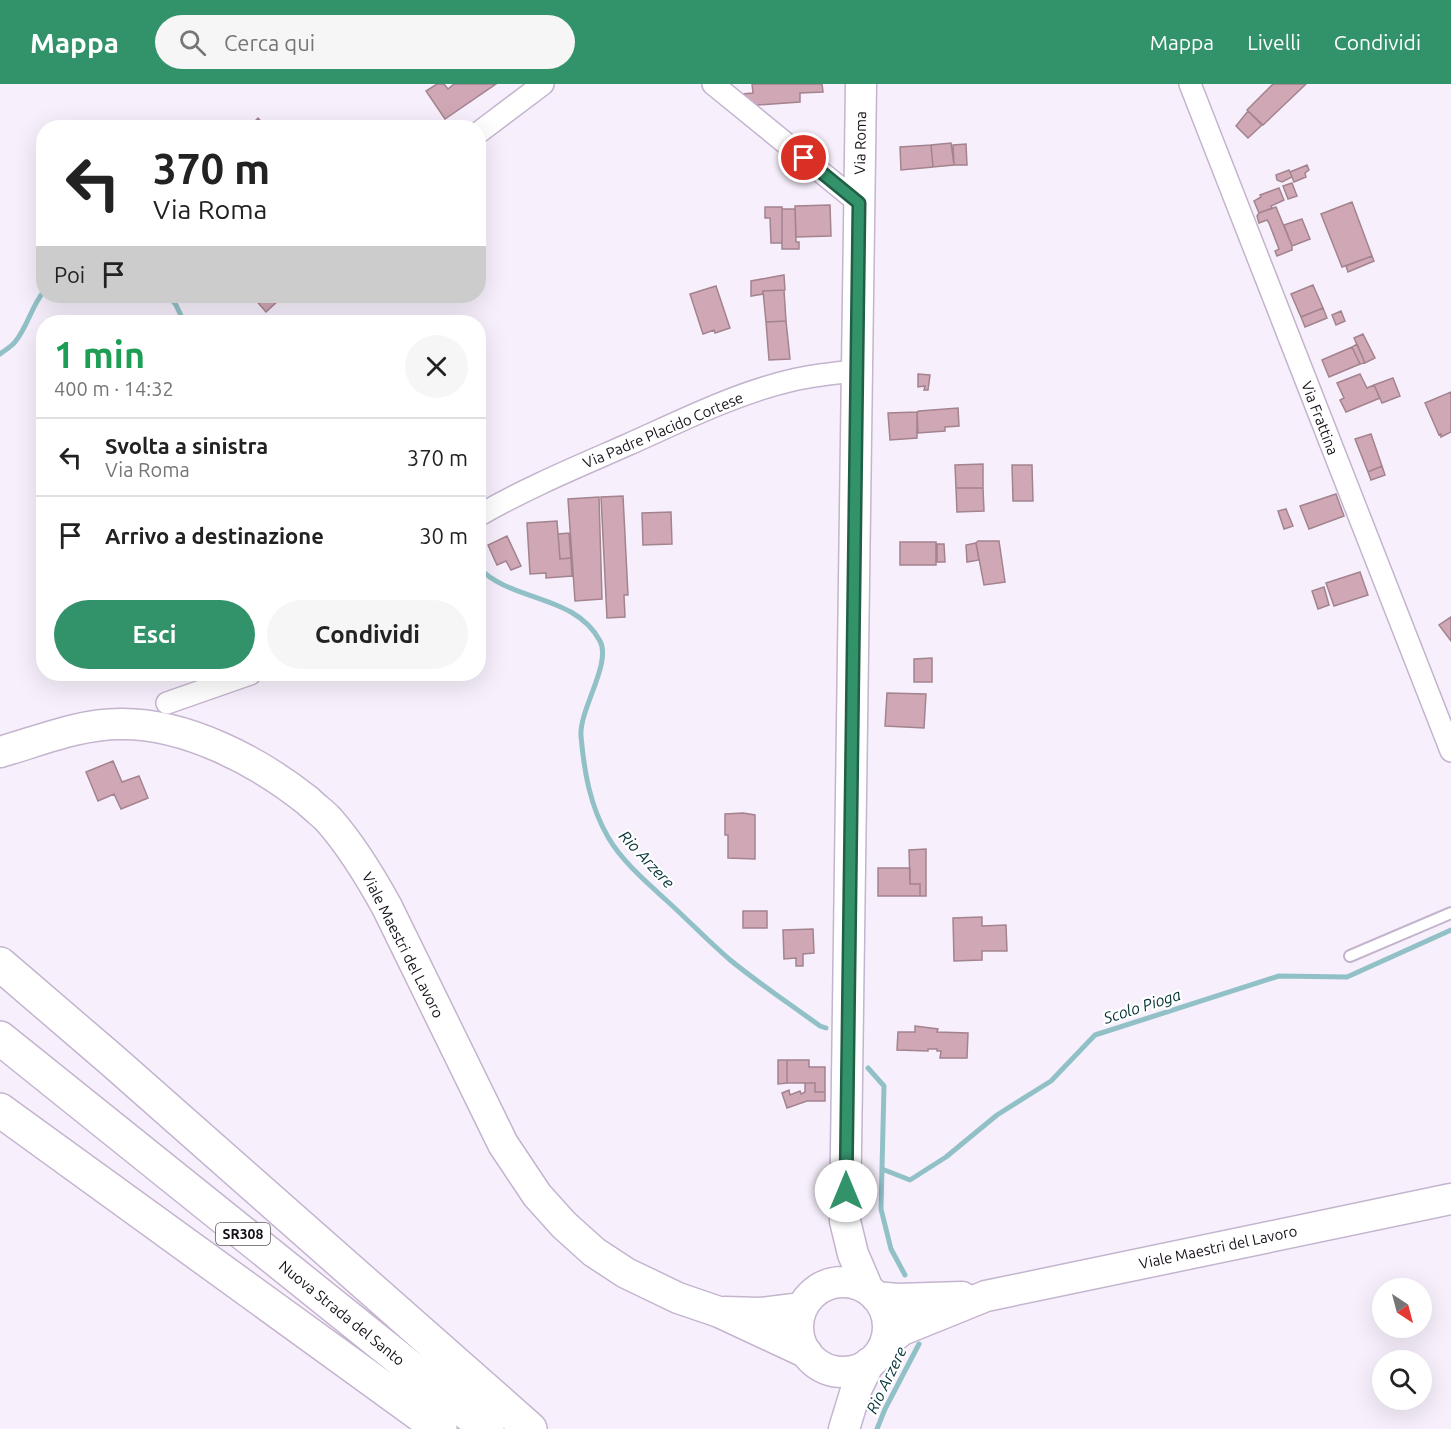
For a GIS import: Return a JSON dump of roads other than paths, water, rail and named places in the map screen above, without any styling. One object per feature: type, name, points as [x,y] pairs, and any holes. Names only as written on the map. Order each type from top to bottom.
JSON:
[{"type":"highway","points":[[0,964],[530,1429]]},
{"type":"highway","name":"Nuova Strada del Santo","points":[[0,1038],[487,1429]]},
{"type":"highway","points":[[0,1110],[440,1429]]},
{"type":"main road","name":"Via Roma","points":[[813,1297],[840,1242],[845,1221],[861,84]]},
{"type":"main road","name":"Viale Maestri del Lavoro","points":[[0,752],[77,729],[120,724],[153,727],[200,739],[249,760],[286,784],[327,818],[371,878],[503,1144],[537,1195],[564,1225],[594,1252],[618,1268],[678,1298],[719,1312],[816,1360]]},
{"type":"main road","name":"Viale Maestri del Lavoro","points":[[872,1293],[897,1299],[986,1296],[1451,1199]]},
{"type":"main road","name":"Via Roma","points":[[845,1221],[853,1254],[872,1293]]},
{"type":"main road","points":[[840,1429],[816,1360],[800,1339],[799,1323],[813,1297],[838,1282],[854,1283],[872,1293],[885,1310],[888,1326],[877,1353],[856,1390],[844,1429]]},
{"type":"main road","name":"Viale Maestri del Lavoro","points":[[877,1353],[902,1330],[986,1296]]},
{"type":"main road","name":"Viale Maestri del Lavoro","points":[[719,1312],[760,1313],[813,1297]]},
{"type":"main road","points":[[816,1360],[847,1371],[859,1369],[877,1353]]},
{"type":"street","points":[[486,127],[543,84]]},
{"type":"street","name":"Via Roma","points":[[713,84],[859,203]]},
{"type":"street","name":"Via Frattina","points":[[1190,84],[1451,751]]},
{"type":"street","name":"Via Padre Placido Cortese","points":[[486,512],[519,493],[760,389],[794,380],[856,370]]},
{"type":"street","points":[[167,702],[229,681]]},
{"type":"lane","points":[[1350,956],[1451,913]]},
{"type":"waterway","name":"Rio Arzere","points":[[0,354],[19,336],[36,303]]},
{"type":"waterway","name":"Rio Arzere","points":[[174,303],[181,315]]},
{"type":"waterway","name":"Rio Arzere","points":[[486,573],[507,587],[559,606],[575,615],[589,626],[600,641],[603,650],[602,661],[585,713],[581,736],[592,801],[608,837],[620,854],[642,878],[729,959],[820,1026],[826,1028]]},
{"type":"waterway","name":"Scolo Pioga","points":[[882,1169],[910,1180],[946,1157],[997,1115],[1051,1081],[1095,1035],[1279,976],[1347,977],[1451,930]]},
{"type":"waterway","name":"Scolo Pioga","points":[[868,1068],[884,1086],[881,1209],[891,1249],[905,1275]]},
{"type":"waterway","name":"Rio Arzere","points":[[877,1429],[919,1344]]}]
